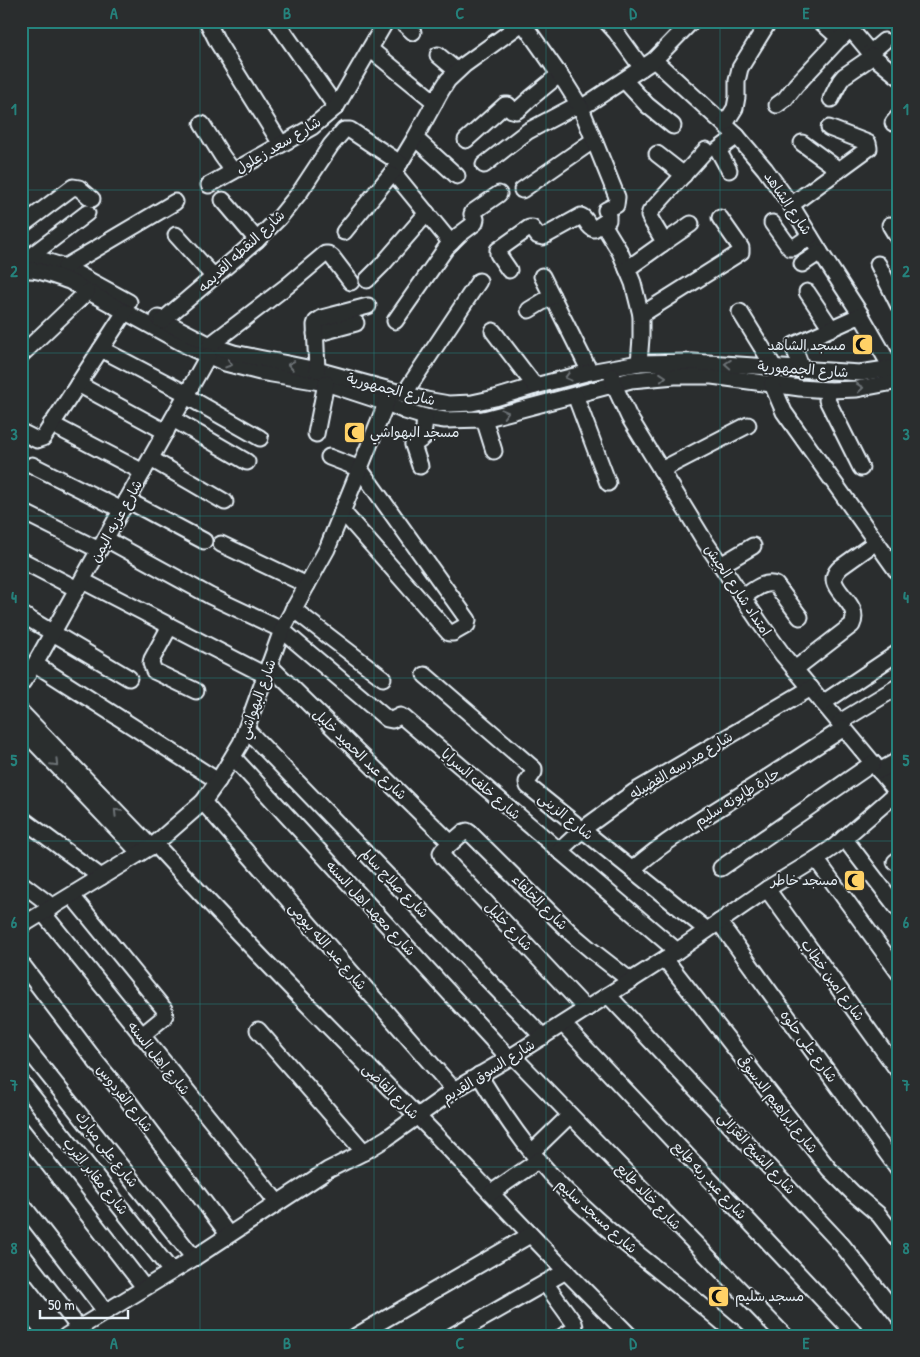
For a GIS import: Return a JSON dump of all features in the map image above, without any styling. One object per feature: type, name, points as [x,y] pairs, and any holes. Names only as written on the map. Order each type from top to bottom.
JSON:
[{"type":"street","points":[[207,21],[218,43],[281,144]]},
{"type":"street","points":[[276,21],[336,107]]},
{"type":"street","name":"شارع سعد زعلول","points":[[209,185],[312,127],[336,107],[386,21]]},
{"type":"street","points":[[400,21],[412,32]]},
{"type":"street","name":"شارع الشاهد","points":[[606,21],[648,64],[725,124],[765,169],[792,205],[897,372]]},
{"type":"street","points":[[484,166],[528,131],[580,106],[648,64],[692,21]]},
{"type":"street","points":[[725,124],[735,108],[740,68],[769,21]]},
{"type":"street","points":[[820,21],[840,38]]},
{"type":"street","points":[[344,232],[397,168],[434,102],[457,71],[524,22],[580,106],[617,196],[616,205],[594,229],[591,228],[583,216],[541,237],[532,228],[529,228],[498,250],[498,254],[509,270]]},
{"type":"street","points":[[777,105],[848,31],[853,32],[872,54],[899,78]]},
{"type":"street","points":[[831,99],[842,78],[872,54],[884,41]]},
{"type":"street","points":[[370,48],[434,102]]},
{"type":"street","points":[[438,55],[457,71]]},
{"type":"street","points":[[466,140],[505,105],[516,111],[560,74]]},
{"type":"street","points":[[624,80],[647,106],[673,126]]},
{"type":"street","points":[[202,124],[233,172]]},
{"type":"street","points":[[312,127],[331,145]]},
{"type":"street","points":[[792,205],[867,150],[869,146],[868,143],[829,128]]},
{"type":"street","name":"شارع النقطه القديمه","points":[[162,321],[257,240],[279,218],[290,206],[331,145],[342,132],[347,129],[397,168]]},
{"type":"street","points":[[729,170],[718,150],[737,136]]},
{"type":"street","points":[[415,138],[457,176]]},
{"type":"street","points":[[522,190],[594,140]]},
{"type":"street","points":[[802,143],[839,170]]},
{"type":"street","points":[[662,244],[663,240],[650,220],[650,212],[706,150]]},
{"type":"street","points":[[658,154],[684,175]]},
{"type":"street","points":[[397,168],[427,213],[451,243]]},
{"type":"street","points":[[21,226],[73,188],[79,188],[90,206],[24,264]]},
{"type":"street","points":[[395,322],[451,243],[475,223],[476,219],[472,214],[473,212],[499,194]]},
{"type":"street","points":[[223,200],[257,240]]},
{"type":"street","points":[[65,267],[175,202]]},
{"type":"street","points":[[367,280],[427,213]]},
{"type":"street","points":[[605,217],[633,283],[641,315],[642,338],[639,363]]},
{"type":"street","points":[[641,315],[741,252],[741,248],[720,218]]},
{"type":"street","points":[[772,223],[790,248],[793,248],[810,236]]},
{"type":"street","points":[[627,268],[691,224]]},
{"type":"street","points":[[890,225],[899,240]]},
{"type":"street","points":[[176,235],[214,277]]},
{"type":"street","points":[[802,264],[820,252]]},
{"type":"street","points":[[209,351],[325,254],[332,257],[351,282]]},
{"type":"street","name":"شارع الجمهورية","points":[[24,264],[36,258],[65,267],[162,321],[209,351],[242,368],[449,404],[472,403],[590,372],[639,363],[692,362],[860,373],[897,372]]},
{"type":"street","name":"شارع الجمهورية","points":[[24,264],[69,281],[192,349],[234,353],[317,370],[394,395],[406,411],[425,417],[445,420],[484,419],[631,380],[712,376],[828,390],[857,389],[897,372]]},
{"type":"street","points":[[878,264],[899,306]]},
{"type":"street","points":[[542,276],[590,372]]},
{"type":"street","name":"شارع البهواشي","points":[[21,926],[149,848],[203,802],[218,781],[241,744],[282,630],[327,549],[394,395],[480,280]]},
{"type":"street","points":[[21,355],[87,292]]},
{"type":"street","points":[[807,292],[831,328]]},
{"type":"street","points":[[528,310],[552,296]]},
{"type":"street","points":[[317,370],[314,325],[319,319],[368,306]]},
{"type":"street","points":[[21,432],[37,440],[43,438],[125,312]]},
{"type":"street","points":[[740,312],[774,367]]},
{"type":"street","points":[[802,369],[794,345],[861,315]]},
{"type":"street","points":[[315,334],[356,323]]},
{"type":"street","points":[[493,330],[535,386]]},
{"type":"street","points":[[101,348],[260,438]]},
{"type":"street","name":"شارع عزبه اليمن","points":[[21,684],[53,634],[187,395],[209,351]]},
{"type":"street","name":"امتداد شارع الجيش","points":[[610,368],[614,385],[629,418],[743,598],[795,669],[898,792]]},
{"type":"street","points":[[316,434],[326,383]]},
{"type":"street","points":[[78,384],[247,462]]},
{"type":"street","points":[[772,384],[784,412],[876,542],[893,552],[896,570]]},
{"type":"street","points":[[828,390],[827,400],[861,468]]},
{"type":"street","points":[[575,395],[608,483]]},
{"type":"street","points":[[420,466],[413,445],[423,438],[425,417]]},
{"type":"street","points":[[484,419],[494,451]]},
{"type":"street","points":[[52,424],[147,465],[225,502]]},
{"type":"street","points":[[661,470],[748,425]]},
{"type":"street","points":[[329,457],[360,470],[468,620],[467,625],[453,633],[449,633],[342,511]]},
{"type":"street","points":[[32,465],[204,541]]},
{"type":"street","name":"شارع خلف السرايا","points":[[21,511],[102,544],[282,630],[387,719],[392,720],[400,716],[404,718],[560,851],[671,955]]},
{"type":"street","points":[[795,669],[852,625],[855,620],[853,609],[834,584],[833,578],[841,567],[876,542]]},
{"type":"street","points":[[221,544],[306,585]]},
{"type":"street","points":[[721,565],[753,546]]},
{"type":"street","name":"شارع عبد الحميد خليل","points":[[21,560],[267,670],[451,843]]},
{"type":"street","points":[[743,598],[766,583],[771,582],[776,585],[800,617]]},
{"type":"street","points":[[293,609],[383,678]]},
{"type":"street","points":[[21,614],[129,678]]},
{"type":"street","points":[[170,626],[152,659],[152,667],[154,670],[196,691]]},
{"type":"street","points":[[823,703],[899,652]]},
{"type":"street","points":[[35,664],[218,781]]},
{"type":"street","name":"شارع الزينى","points":[[425,675],[534,769],[527,782],[528,786],[632,869],[713,926]]},
{"type":"street","name":"حارة طابونه سليم","points":[[632,869],[687,828],[766,779],[899,686]]},
{"type":"street","name":"شارع مدرسه الفضيله","points":[[560,851],[583,829],[634,792],[811,688]]},
{"type":"street","points":[[21,712],[149,848]]},
{"type":"street","points":[[21,728],[149,848]]},
{"type":"street","name":"شارع صلاح سالم","points":[[246,730],[543,1036]]},
{"type":"street","name":"شارع معهد اهل السنه","points":[[233,757],[511,1057]]},
{"type":"street","points":[[721,868],[876,767],[899,760]]},
{"type":"street","name":"شارع السوق القديم","points":[[66,1336],[194,1258],[328,1170],[364,1152],[418,1117],[454,1090],[511,1057],[671,955],[766,889],[816,859],[898,792]]},
{"type":"street","name":"شارع عبد الله بيومى","points":[[203,802],[454,1090]]},
{"type":"street","points":[[21,818],[101,877]]},
{"type":"street","name":"شارع الخلفاء","points":[[451,843],[464,832],[470,833],[572,934],[631,981]]},
{"type":"street","points":[[844,838],[899,910]]},
{"type":"street","name":"شارع خليل","points":[[451,843],[443,850],[442,856],[586,1009]]},
{"type":"street","name":"شارع القاضى","points":[[149,848],[313,1010],[630,1336]]},
{"type":"street","points":[[816,859],[899,974]]},
{"type":"street","name":"شارع اهل السنه","points":[[21,883],[48,910],[141,1036],[277,1202]]},
{"type":"street","name":"شارع امين خطاب","points":[[766,889],[899,1072]]},
{"type":"street","points":[[72,896],[164,1009],[165,1015],[163,1018],[141,1036]]},
{"type":"street","name":"شارع على حلوه","points":[[713,926],[899,1170]]},
{"type":"street","name":"شارع ابراهيم الدسوقى","points":[[671,955],[829,1169],[879,1215],[899,1242]]},
{"type":"street","name":"شارع الفردوس","points":[[21,963],[228,1234]]},
{"type":"street","name":"شارع الشيخ الغزالى","points":[[608,995],[842,1244],[899,1317]]},
{"type":"street","name":"شارع عبد ربه طايع","points":[[563,1024],[857,1336]]},
{"type":"street","points":[[258,1030],[364,1152]]},
{"type":"street","name":"شارع على مبارك","points":[[21,1041],[194,1258]]},
{"type":"street","name":"شارع خالد طايع","points":[[511,1057],[786,1336]]},
{"type":"street","name":"شارع مسجد سليم","points":[[479,1075],[502,1112],[535,1156],[562,1185],[606,1227],[736,1335]]},
{"type":"street","name":"شارع مقابر الترب","points":[[21,1082],[171,1271]]},
{"type":"street","points":[[491,1193],[535,1156],[570,1115]]},
{"type":"street","points":[[21,1130],[144,1287]]},
{"type":"street","points":[[21,1203],[105,1311]]},
{"type":"street","points":[[356,1336],[530,1235]]},
{"type":"street","points":[[21,1253],[79,1328]]},
{"type":"street","points":[[452,1336],[566,1271]]},
{"type":"street","points":[[545,1283],[574,1324],[572,1331],[563,1336]]},
{"type":"street","points":[[21,1330],[26,1336]]},
{"type":"place","name":"مسجد الشاهد","points":[[862,345]]},
{"type":"place","name":"مسجد البهواشي","points":[[354,432]]},
{"type":"place","name":"مسجد خاطر","points":[[854,880]]},
{"type":"place","name":"مسجد سليم","points":[[719,1296]]}]
